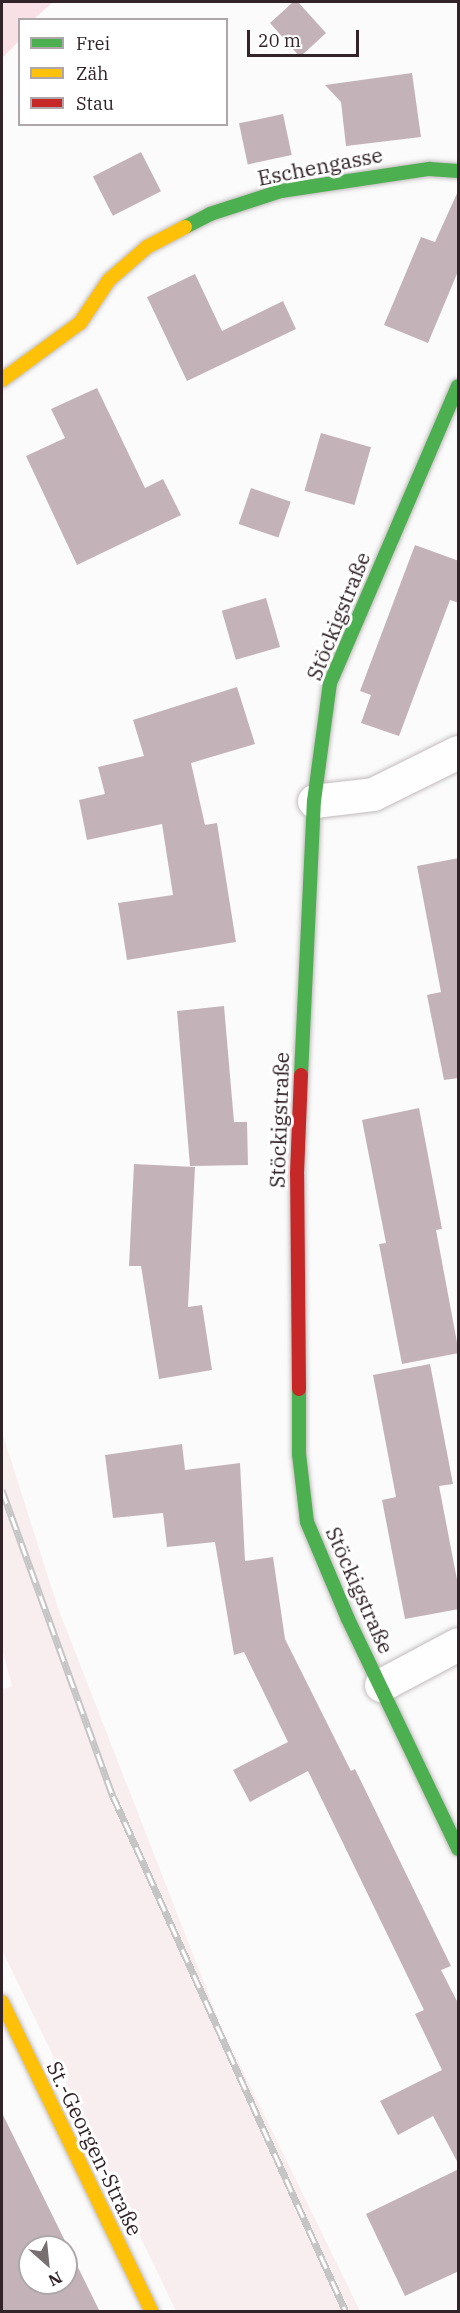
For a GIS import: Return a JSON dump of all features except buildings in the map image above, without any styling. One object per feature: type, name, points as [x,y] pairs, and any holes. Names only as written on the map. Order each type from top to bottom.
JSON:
[{"type":"street","name":"Eschengasse","points":[[2,381],[80,323],[109,280],[147,247],[210,214],[281,191],[333,182],[429,169],[459,171]]},
{"type":"street","name":"Stöckigstraße","points":[[459,386],[330,683],[314,801],[297,1174],[299,1454],[307,1522],[459,1849]]},
{"type":"street","points":[[314,801],[373,794],[459,752]]},
{"type":"street","points":[[381,1685],[459,1644]]},
{"type":"street","name":"St.-Georgen-Straße","points":[[2,2002],[152,2312]]},
{"type":"shaded area","points":[[2,2],[53,2],[35,18],[18,18],[18,42],[2,58]]},
{"type":"shaded area","points":[[2,1432],[58,1608],[221,2026],[360,2311],[176,2311],[2,1950],[2,1690],[12,1686],[2,1649]]},
{"type":"railway","points":[[2,1490],[113,1796],[346,2312]]},
{"type":"traffic: fast","points":[[185,227],[210,214],[281,191],[429,169],[458,171]]},
{"type":"traffic: fast","points":[[301,1075],[314,801],[330,683],[458,386]]},
{"type":"traffic: fast","points":[[299,1389],[299,1454],[307,1522],[348,1619],[458,1849]]},
{"type":"traffic: slow","points":[[2,380],[80,323],[109,280],[147,247],[185,227]]},
{"type":"traffic: slow","points":[[2,2002],[152,2312]]},
{"type":"traffic: jam","points":[[299,1389],[297,1174],[301,1075]]}]
